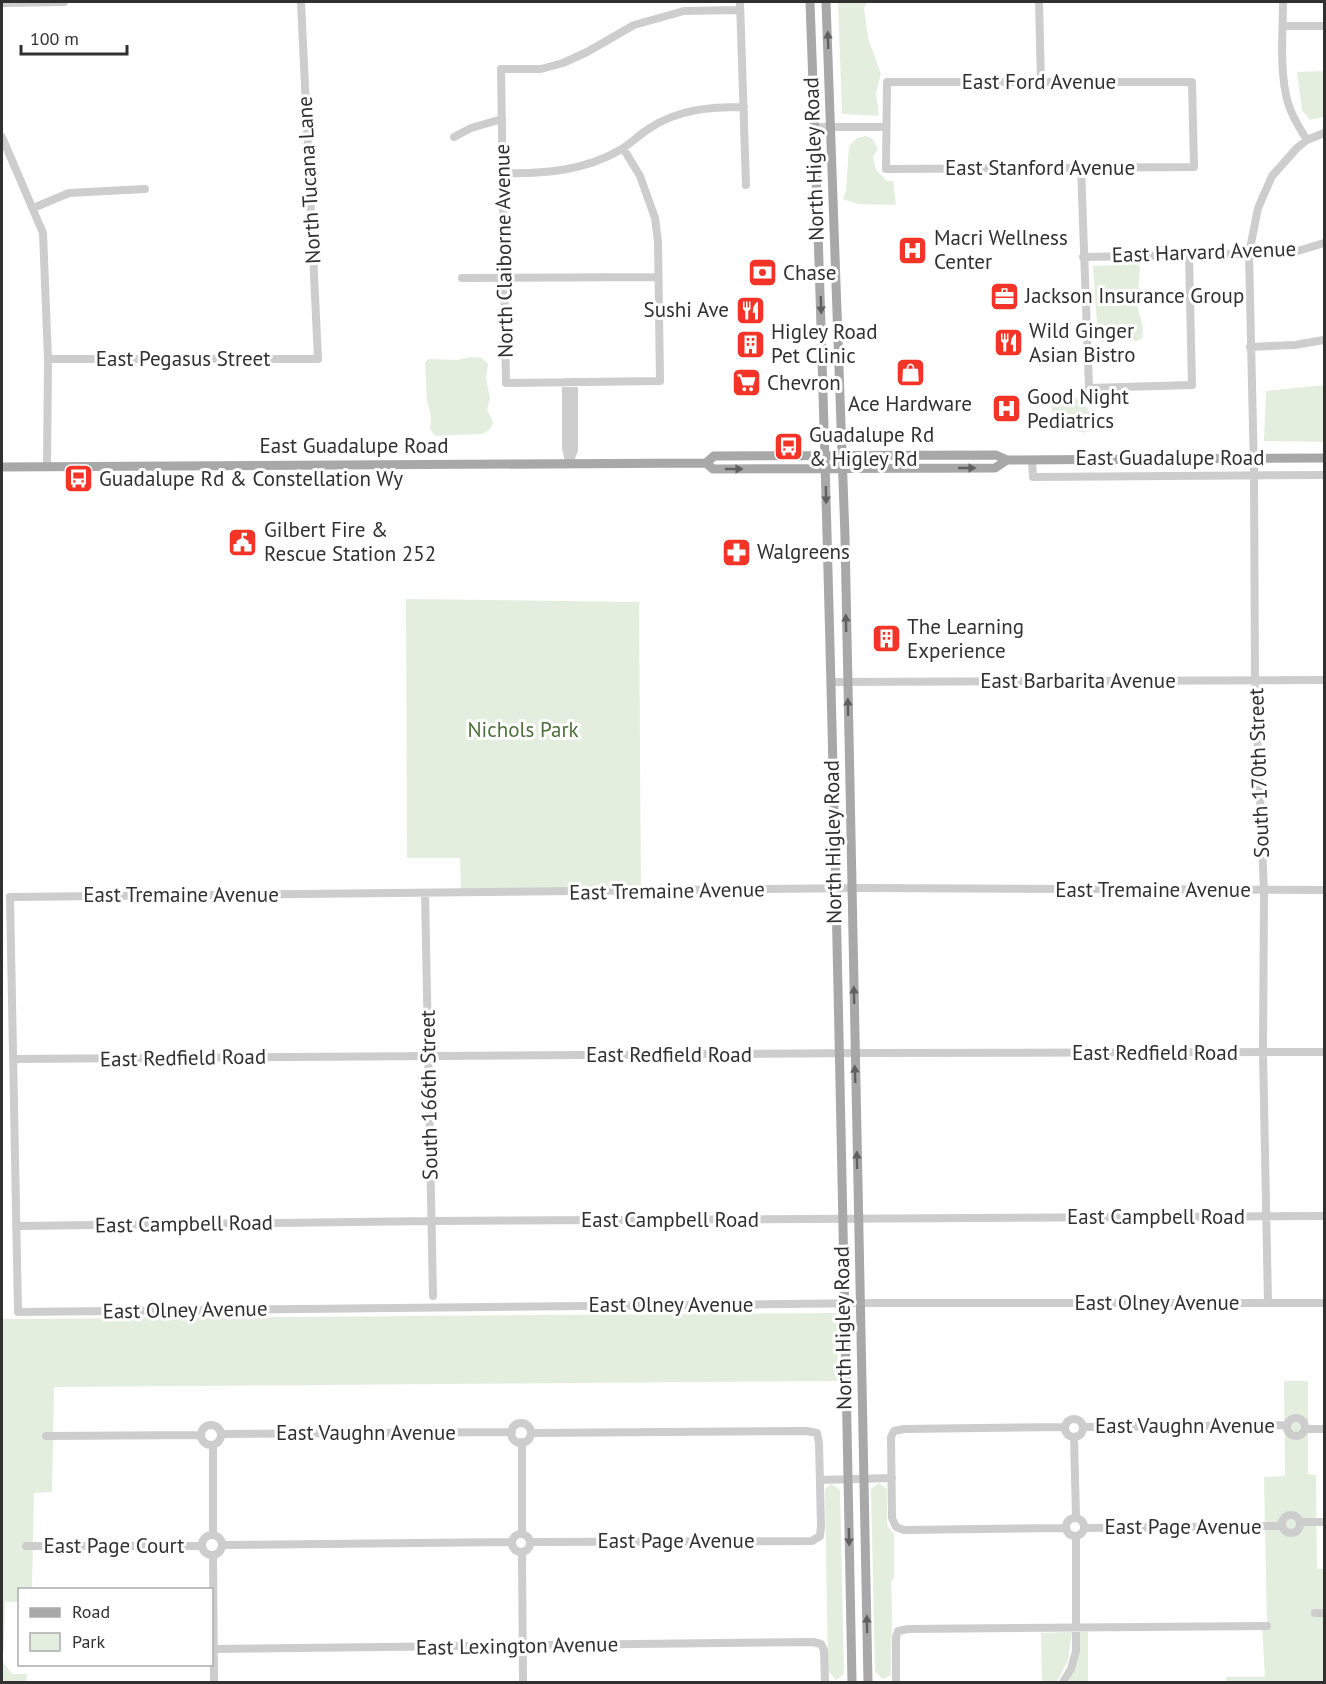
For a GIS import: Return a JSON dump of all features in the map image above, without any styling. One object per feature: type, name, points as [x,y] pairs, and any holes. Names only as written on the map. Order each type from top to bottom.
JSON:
[{"type":"main road","name":"North Higley Road","points":[[810,2],[831,682],[852,1683]]},
{"type":"main road","name":"North Higley Road","points":[[826,2],[843,455],[868,1683]]},
{"type":"main road","points":[[819,247],[835,246]]},
{"type":"main road","name":"East Guadalupe Road","points":[[706,463],[714,456],[824,455],[996,455],[1007,460],[1324,458]]},
{"type":"main road","name":"East Guadalupe Road","points":[[2,467],[706,463],[713,469],[995,468],[1007,460]]},
{"type":"street","points":[[2,3],[64,2]]},
{"type":"street","name":"North Tucana Lane","points":[[301,2],[318,359]]},
{"type":"street","points":[[1039,2],[1041,82]]},
{"type":"street","points":[[1283,2],[1284,82],[1288,104],[1307,140],[1324,133]]},
{"type":"street","points":[[740,6],[746,184]]},
{"type":"street","name":"North Claiborne Avenue","points":[[570,382],[506,383],[501,69],[541,69],[587,52],[634,25],[676,13],[740,6]]},
{"type":"street","points":[[1283,26],[1324,26]]},
{"type":"street","name":"East Ford Avenue","points":[[886,127],[887,82],[1192,82],[1194,167]]},
{"type":"street","points":[[502,173],[532,173],[583,165],[623,148],[651,127],[671,117],[712,106],[744,106]]},
{"type":"street","name":"North Claiborne Avenue","points":[[454,137],[471,128],[502,119]]},
{"type":"street","points":[[814,127],[886,127]]},
{"type":"street","name":"East Stanford Avenue","points":[[886,127],[886,169],[1194,167]]},
{"type":"street","points":[[2,137],[43,233],[48,359],[47,466]]},
{"type":"street","name":"South 170th Street","points":[[1269,1303],[1263,1053],[1264,891],[1255,681],[1254,458],[1249,254],[1254,221],[1266,185],[1281,165],[1307,140]]},
{"type":"street","points":[[569,463],[566,448],[570,382],[660,381],[658,242],[655,218],[640,176],[623,148]]},
{"type":"street","points":[[1081,167],[1089,388],[1192,385],[1188,255]]},
{"type":"street","points":[[33,208],[69,193],[145,189]]},
{"type":"street","name":"East Harvard Avenue","points":[[1083,257],[1291,253],[1324,243]]},
{"type":"street","points":[[462,278],[658,277]]},
{"type":"street","points":[[1250,346],[1295,345],[1324,340]]},
{"type":"street","name":"East Pegasus Street","points":[[48,359],[318,359]]},
{"type":"street","name":"East Guadalupe Road","points":[[1032,460],[1033,477],[1324,475]]},
{"type":"street","name":"East Barbarita Avenue","points":[[831,682],[1324,680]]},
{"type":"street","name":"East Tremaine Avenue","points":[[13,1059],[10,897],[934,888],[1324,890]]},
{"type":"street","name":"South 166th Street","points":[[425,893],[433,1296]]},
{"type":"street","name":"East Redfield Road","points":[[13,1059],[1324,1052]]},
{"type":"street","points":[[13,1059],[16,1226]]},
{"type":"street","name":"East Campbell Road","points":[[16,1226],[432,1221],[1324,1216]]},
{"type":"street","name":"East Olney Avenue","points":[[16,1226],[18,1312],[844,1304],[1324,1303]]},
{"type":"street","points":[[1297,1418],[1304,1422],[1305,1429],[1303,1434],[1295,1436],[1289,1433],[1287,1425],[1292,1419],[1297,1418]]},
{"type":"street","points":[[1074,1419],[1080,1421],[1083,1427],[1080,1435],[1074,1437],[1068,1435],[1065,1427],[1067,1422],[1074,1419]]},
{"type":"street","name":"East Vaughn Avenue","points":[[201,1435],[203,1429],[212,1425],[218,1428],[221,1434],[512,1432],[514,1426],[523,1424],[528,1426],[531,1433],[807,1431],[817,1433],[820,1480]]},
{"type":"street","name":"East Vaughn Avenue","points":[[1083,1427],[1287,1425]]},
{"type":"street","name":"East Vaughn Avenue","points":[[892,1478],[891,1437],[894,1431],[1065,1427]]},
{"type":"street","name":"East Vaughn Avenue","points":[[1305,1429],[1324,1429]]},
{"type":"street","points":[[512,1432],[514,1440],[522,1442],[529,1438],[531,1433]]},
{"type":"street","points":[[46,1436],[201,1435],[204,1443],[213,1445],[219,1441],[221,1434]]},
{"type":"street","points":[[1074,1437],[1076,1518]]},
{"type":"street","points":[[522,1442],[522,1533]]},
{"type":"street","points":[[213,1445],[213,1535]]},
{"type":"street","points":[[820,1480],[892,1478],[892,1518],[896,1527],[904,1530],[1066,1528]]},
{"type":"street","name":"East Page Avenue","points":[[531,1542],[813,1541],[820,1536],[820,1480]]},
{"type":"street","points":[[1290,1515],[1296,1516],[1300,1522],[1298,1530],[1293,1533],[1285,1531],[1282,1526],[1284,1518],[1290,1515]]},
{"type":"street","points":[[1076,1518],[1082,1521],[1084,1528],[1082,1533],[1076,1537],[1069,1534],[1066,1528],[1069,1520],[1076,1518]]},
{"type":"street","points":[[1300,1522],[1324,1522]]},
{"type":"street","name":"East Page Avenue","points":[[1084,1528],[1282,1526]]},
{"type":"street","points":[[522,1533],[529,1537],[531,1542],[529,1548],[522,1552],[516,1550],[512,1542],[516,1535],[522,1533]]},
{"type":"street","points":[[213,1535],[220,1539],[222,1545],[220,1551],[213,1555],[206,1554],[201,1546],[205,1538],[213,1535]]},
{"type":"street","points":[[1063,1683],[1071,1669],[1076,1651],[1076,1537]]},
{"type":"street","points":[[222,1545],[512,1542]]},
{"type":"street","name":"East Page Court","points":[[27,1546],[201,1546]]},
{"type":"street","points":[[522,1552],[523,1683]]},
{"type":"street","points":[[213,1555],[213,1588]]},
{"type":"street","points":[[1315,1613],[1324,1613]]},
{"type":"street","points":[[896,1683],[896,1637],[898,1631],[908,1629],[1267,1626]]},
{"type":"street","name":"East Lexington Avenue","points":[[213,1649],[813,1642],[821,1644],[824,1650],[825,1683]]},
{"type":"street","points":[[213,1666],[214,1683]]},
{"type":"green space","points":[[838,2],[867,2],[864,8],[868,38],[881,74],[876,93],[879,116],[842,114]]},
{"type":"green space","points":[[1324,71],[1324,117],[1310,120],[1302,110],[1297,72]]},
{"type":"green space","points":[[866,136],[873,139],[878,149],[873,157],[876,170],[887,181],[893,181],[896,205],[858,204],[843,199],[846,191],[849,146],[857,138]]},
{"type":"green space","points":[[1136,264],[1140,269],[1137,305],[1143,327],[1142,338],[1137,341],[1126,339],[1102,342],[1098,339],[1093,266]]},
{"type":"green space","points":[[471,357],[482,358],[488,364],[486,378],[490,398],[487,410],[493,424],[482,434],[435,436],[430,429],[431,416],[427,401],[425,362],[429,359],[457,360]]},
{"type":"green space","points":[[1324,385],[1324,442],[1264,441],[1266,391]]},
{"type":"green space","points":[[1070,397],[1081,401],[1088,409],[1093,429],[1090,431],[1080,432],[1067,426],[1058,432],[1051,428],[1053,414],[1049,398]]},
{"type":"green space","name":"Nichols Park","points":[[406,599],[639,602],[641,893],[461,890],[460,858],[407,858]]},
{"type":"green space","points":[[837,1313],[838,1381],[54,1387],[52,1492],[34,1493],[32,1588],[18,1588],[18,1602],[5,1602],[2,1660],[2,1319]]},
{"type":"green space","points":[[1284,1381],[1308,1381],[1308,1474],[1316,1475],[1317,1569],[1324,1569],[1324,1682],[1226,1682],[1226,1677],[1265,1677],[1262,1627],[1267,1626],[1264,1477],[1285,1476]]},
{"type":"green space","points":[[879,1483],[887,1489],[887,1525],[894,1534],[894,1578],[891,1582],[891,1675],[883,1679],[875,1672],[871,1489]]},
{"type":"green space","points":[[831,1484],[840,1490],[844,1674],[836,1680],[828,1671],[825,1489]]},
{"type":"green space","points":[[1072,1632],[1068,1660],[1057,1682],[1042,1682],[1041,1633]]},
{"type":"green space","points":[[1080,1632],[1088,1632],[1088,1682],[1069,1682],[1079,1654]]},
{"type":"green space","points":[[2,1660],[12,1674],[27,1674],[26,1682],[2,1682]]},
{"type":"place","name":"Macri Wellness Center","points":[[913,250]]},
{"type":"place","name":"Chase","points":[[762,273]]},
{"type":"place","name":"Jackson Insurance Group","points":[[1004,296]]},
{"type":"place","name":"Sushi Ave","points":[[750,310]]},
{"type":"place","name":"Wild Ginger Asian Bistro","points":[[1008,343]]},
{"type":"place","name":"Higley Road Pet Clinic","points":[[750,344]]},
{"type":"place","name":"Ace Hardware","points":[[910,373]]},
{"type":"place","name":"Chevron","points":[[746,383]]},
{"type":"place","name":"Good Night Pediatrics","points":[[1006,409]]},
{"type":"place","name":"Guadalupe Rd & Higley Rd","points":[[788,447]]},
{"type":"place","name":"Guadalupe Rd & Constellation Wy","points":[[78,479]]},
{"type":"place","name":"Gilbert Fire & Rescue Station 252","points":[[243,542]]},
{"type":"place","name":"Walgreens","points":[[736,552]]},
{"type":"place","name":"The Learning Experience","points":[[886,639]]}]
